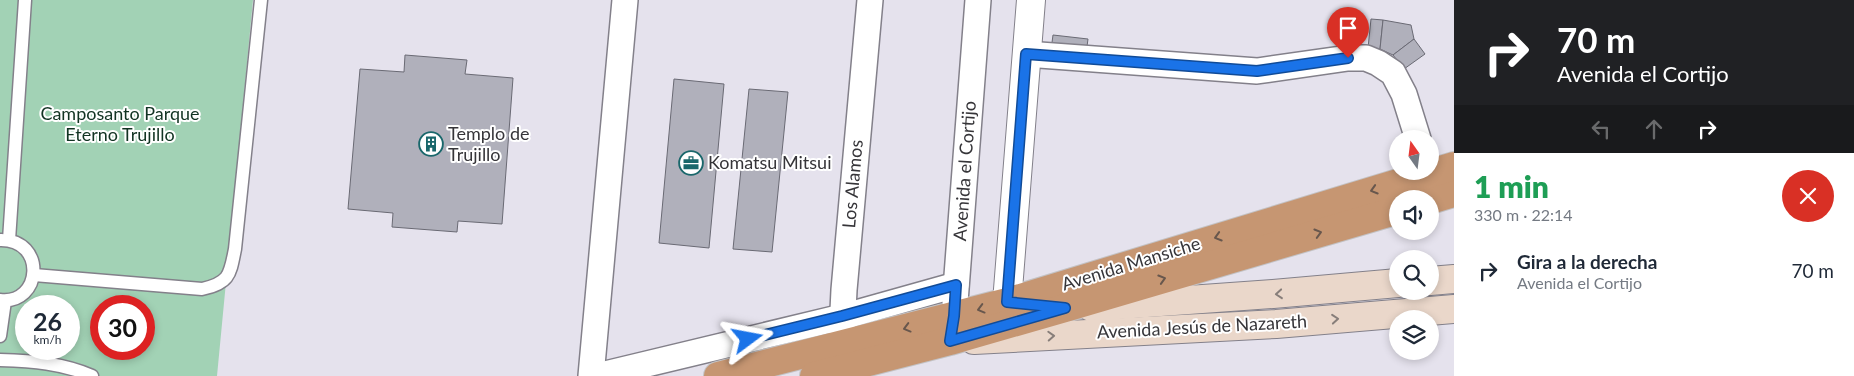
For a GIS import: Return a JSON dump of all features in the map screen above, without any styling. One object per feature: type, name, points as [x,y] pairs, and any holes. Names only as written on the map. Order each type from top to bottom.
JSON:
[{"type":"highway","name":"Avenida Mansiche","points":[[952,328],[1007,302],[1439,183]]},
{"type":"highway","name":"Avenida Mansiche","points":[[718,376],[844,357],[952,328],[1065,308],[1389,213]]},
{"type":"highway","name":"Avenida Mansiche","points":[[814,376],[844,357]]},
{"type":"main road","points":[[1439,280],[1454,278]]},
{"type":"main road","name":"Avenida Jesús de Nazareth","points":[[1007,302],[1065,308],[1389,285]]},
{"type":"main road","name":"Avenida Jesús de Nazareth","points":[[952,328],[1276,324],[1454,309]]},
{"type":"street","points":[[591,376],[625,0]]},
{"type":"street","name":"Los Alamos","points":[[844,357],[842,316],[870,0]]},
{"type":"street","name":"Avenida el Cortijo","points":[[952,328],[978,0]]},
{"type":"street","points":[[1007,302],[1030,0]]},
{"type":"street","points":[[1026,54],[1257,71],[1348,58],[1366,58],[1393,73],[1404,94],[1415,130]]},
{"type":"street","points":[[597,376],[842,316],[956,285]]},
{"type":"lane","points":[[0,336],[2,301],[15,299],[24,293],[34,276],[33,264],[29,253],[20,244],[4,240],[25,0]]},
{"type":"lane","points":[[34,276],[202,289],[216,285],[230,273],[235,249],[261,0]]},
{"type":"lane","points":[[0,360],[56,364],[92,376]]},
{"type":"green space","name":"Camposanto Parque Eterno Trujillo","points":[[0,0],[253,0],[217,376],[0,376]]},
{"type":"building","points":[[1371,19],[1383,20],[1380,49],[1368,48]]},
{"type":"building","points":[[1383,20],[1411,25],[1414,39],[1393,55],[1380,49]]},
{"type":"building","points":[[1053,35],[1088,39],[1086,54],[1051,50]]},
{"type":"building","points":[[1414,39],[1425,54],[1404,69],[1393,55]]},
{"type":"building","name":"Templo de Trujillo","points":[[405,55],[467,60],[465,74],[513,78],[502,224],[458,221],[457,232],[392,227],[393,213],[348,209],[360,69],[404,72]]},
{"type":"building","name":"Komatsu Mitsui","points":[[674,79],[724,84],[709,248],[659,243]]},
{"type":"building","name":"Komatsu Mitsui","points":[[749,89],[788,92],[772,252],[733,249]]},
{"type":"place","name":"Templo de Trujillo","points":[[431,144]]},
{"type":"place","name":"Komatsu Mitsui","points":[[691,163]]},
{"type":"route","points":[[748,339],[956,285],[950,341],[1065,308],[1007,302],[1026,54],[1257,71],[1348,58]]}]
